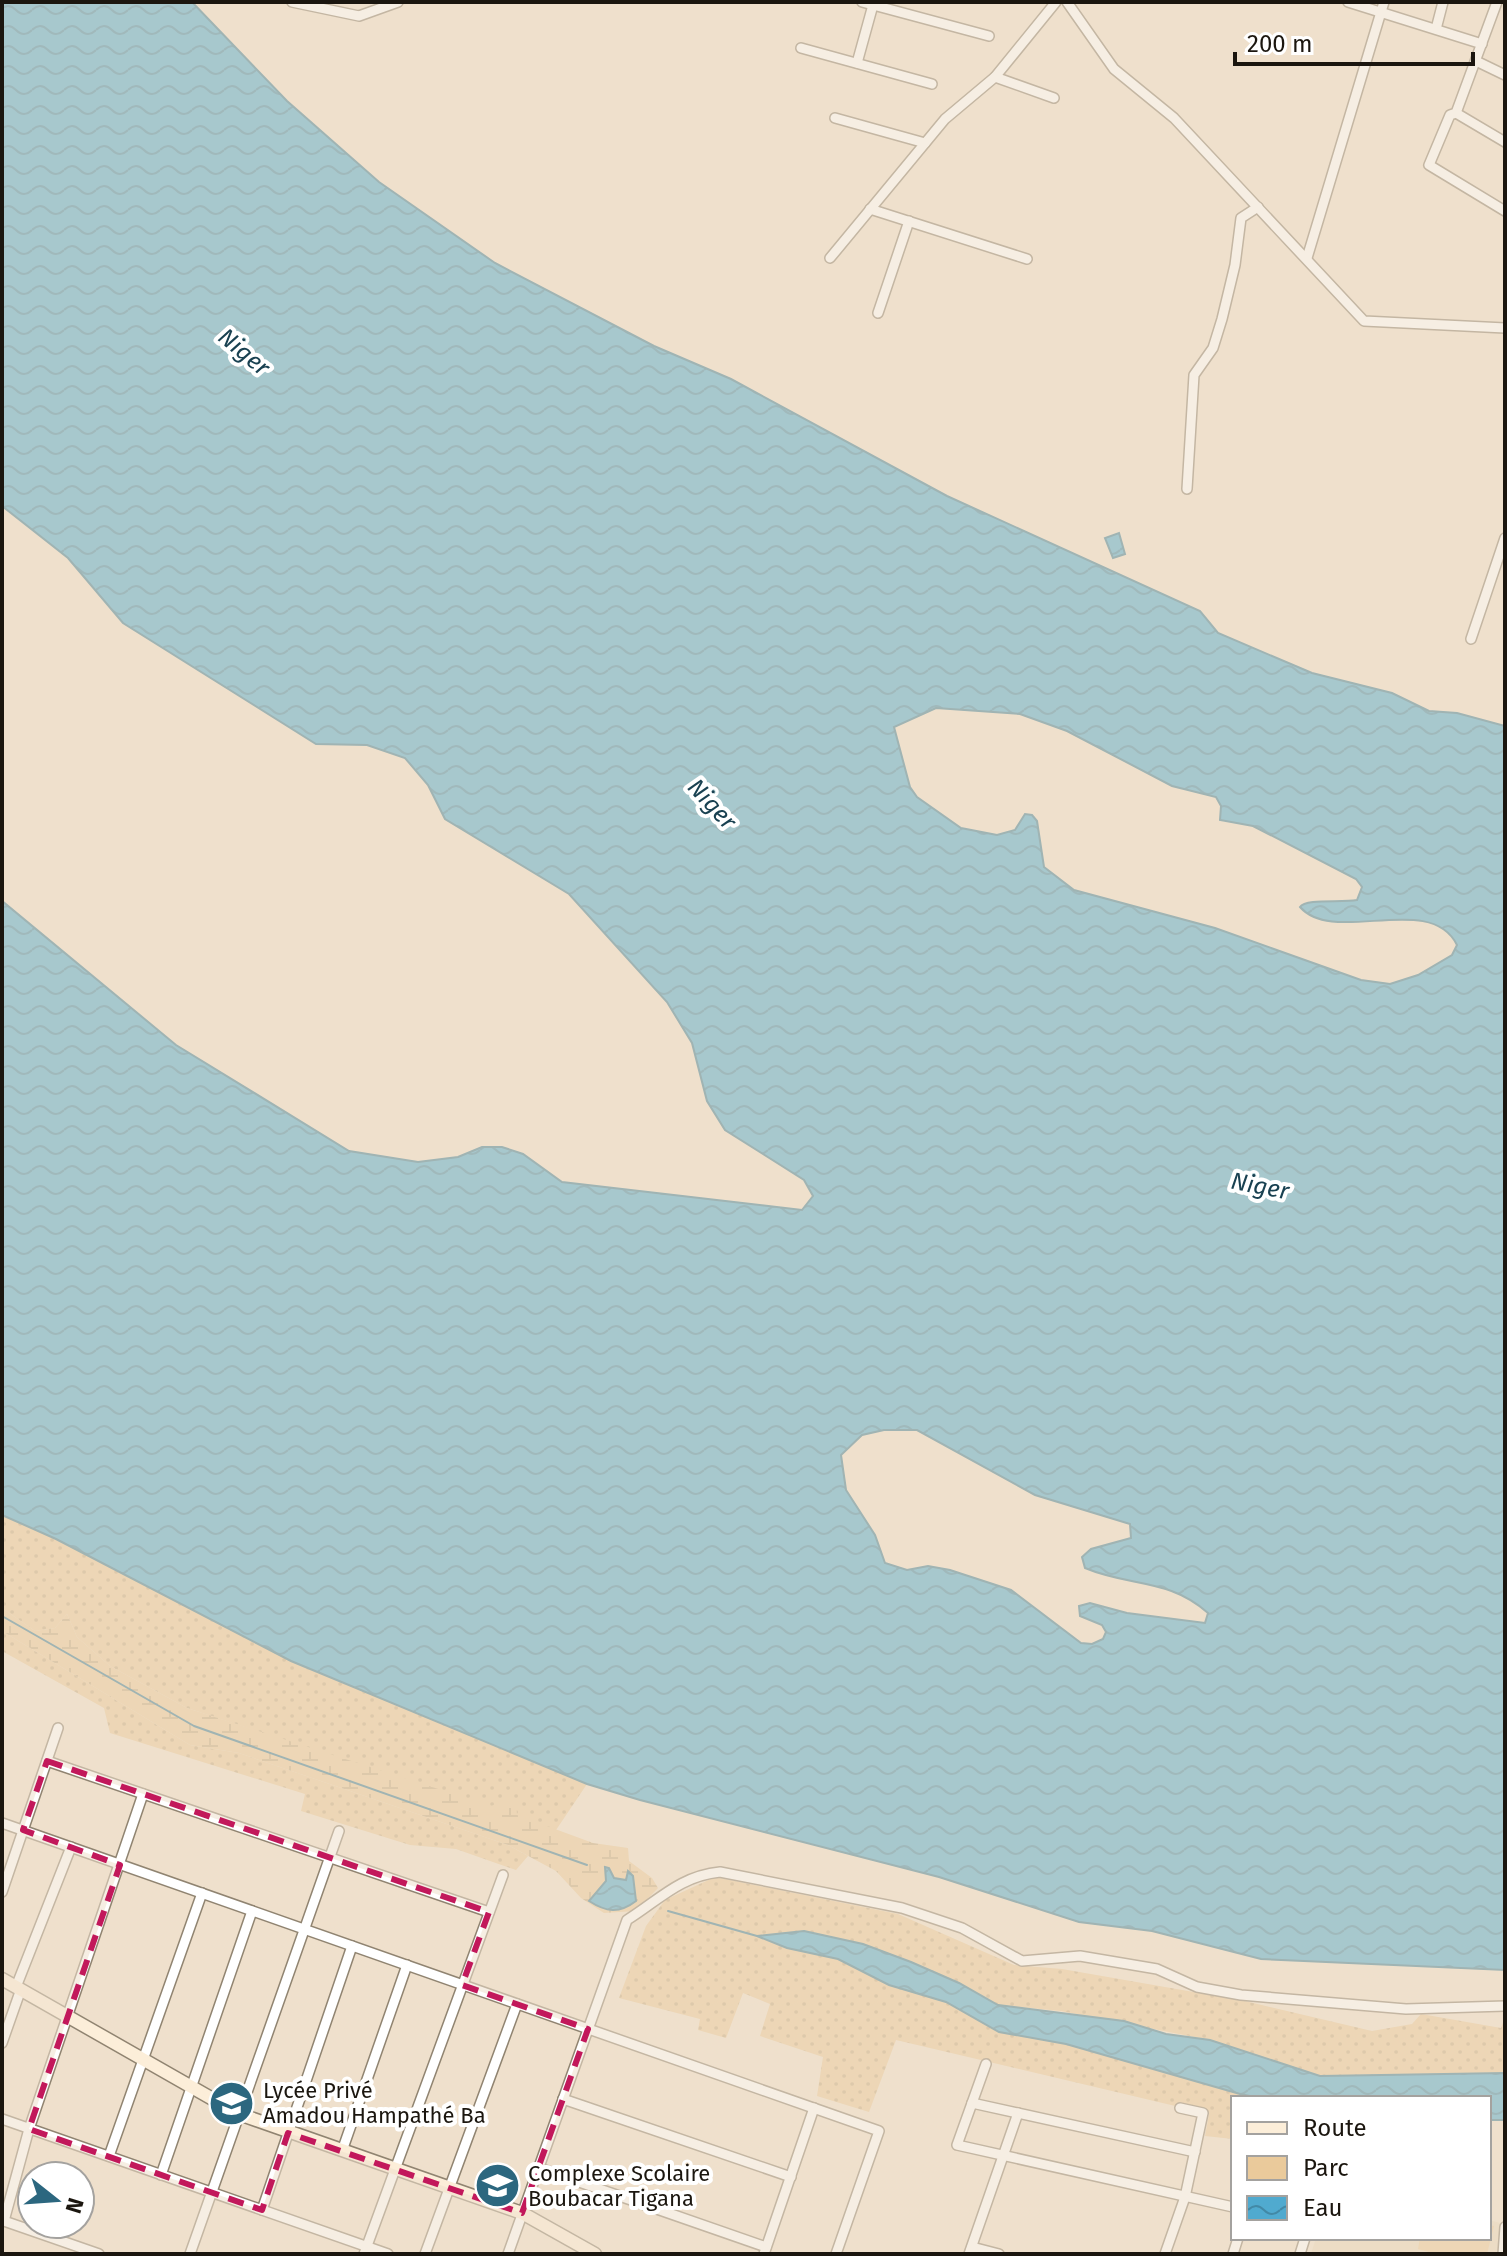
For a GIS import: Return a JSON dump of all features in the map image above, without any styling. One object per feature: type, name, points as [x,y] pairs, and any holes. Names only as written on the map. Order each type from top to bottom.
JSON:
[{"type":"main road","points":[[2,1979],[239,2114],[522,2213],[595,2254]]},
{"type":"street","points":[[292,2],[359,16],[398,2]]},
{"type":"street","points":[[830,258],[945,119],[995,77],[1056,2]]},
{"type":"street","points":[[1068,2],[1114,69],[1174,118],[1364,321],[1505,328]]},
{"type":"street","points":[[1348,2],[1384,7],[1482,44]]},
{"type":"street","points":[[1436,29],[1443,2]]},
{"type":"street","points":[[1456,113],[1497,2]]},
{"type":"street","points":[[857,63],[867,3],[989,36]]},
{"type":"street","points":[[1307,258],[1384,7]]},
{"type":"street","points":[[801,48],[932,84]]},
{"type":"street","points":[[1476,61],[1505,75]]},
{"type":"street","points":[[995,77],[1054,98]]},
{"type":"street","points":[[1505,142],[1456,113],[1450,115],[1429,165],[1505,211]]},
{"type":"street","points":[[835,118],[925,143]]},
{"type":"street","points":[[1187,489],[1194,375],[1213,348],[1222,319],[1235,265],[1241,218],[1258,207]]},
{"type":"street","points":[[870,209],[1027,259]]},
{"type":"street","points":[[878,313],[909,221]]},
{"type":"street","points":[[1471,639],[1505,538]]},
{"type":"street","points":[[2,1892],[58,1728]]},
{"type":"street","points":[[47,1761],[489,1912]]},
{"type":"street","points":[[99,2254],[4,2221],[29,2129],[143,1794]]},
{"type":"street","points":[[2,1823],[879,2131],[836,2254]]},
{"type":"street","points":[[190,2254],[339,1831]]},
{"type":"street","points":[[2,2043],[18,1988],[71,1847]]},
{"type":"street","points":[[508,2254],[627,1920],[667,1889],[697,1875],[720,1872],[793,1889],[902,1908],[962,1928],[1022,1961],[1080,1956],[1157,1969],[1197,1987],[1241,1995],[1406,2009],[1505,2006]]},
{"type":"street","points":[[365,2250],[503,1875]]},
{"type":"street","points":[[109,2156],[202,1893]]},
{"type":"street","points":[[161,2175],[252,1911]]},
{"type":"street","points":[[262,2210],[352,1946]]},
{"type":"street","points":[[342,2151],[407,1965]]},
{"type":"street","points":[[425,2254],[517,2004]]},
{"type":"street","points":[[986,2064],[957,2145],[1231,2207]]},
{"type":"street","points":[[563,2099],[791,2177]]},
{"type":"street","points":[[972,2103],[1195,2152]]},
{"type":"street","points":[[539,2168],[765,2251],[814,2108]]},
{"type":"street","points":[[1165,2254],[1185,2197],[1203,2113],[1180,2108]]},
{"type":"street","points":[[999,2254],[970,2250],[1018,2113]]},
{"type":"street","points":[[2,2119],[262,2210],[365,2250],[388,2254]]},
{"type":"street","points":[[1503,2254],[1505,2227]]},
{"type":"highlighted area","points":[[47,1761],[489,1912],[462,1985],[588,2029],[522,2213],[288,2133],[262,2210],[29,2129],[120,1865],[23,1830]]},
{"type":"shaded area","points":[[1491,2221],[1500,2223],[1497,2254],[1311,2254],[1315,2240],[1491,2240]]},
{"type":"green space","points":[[2,1515],[56,1539],[291,1661],[587,1784],[556,1830],[187,1708],[110,1666],[77,1637],[67,1614],[55,1628],[35,1631],[2,1608]]},
{"type":"green space","points":[[2,1608],[35,1631],[55,1628],[67,1614],[77,1637],[110,1666],[187,1708],[491,1806],[516,1798],[517,1815],[593,1843],[628,1848],[629,1861],[652,1878],[658,1888],[636,1911],[604,1913],[581,1898],[556,1871],[508,1845],[239,1753],[190,1745],[2,1631]]},
{"type":"green space","points":[[2,1631],[190,1745],[239,1753],[508,1845],[528,1856],[516,1870],[456,1849],[410,1845],[301,1811],[305,1794],[110,1733],[104,1708],[2,1651]]},
{"type":"green space","points":[[715,1877],[898,1914],[1014,1965],[1062,1969],[1245,2001],[1372,2031],[1412,2024],[1421,2014],[1501,2028],[1505,2017],[1505,2073],[1320,2076],[1210,2040],[1061,2011],[998,2005],[959,1983],[787,1948],[838,1959],[889,1985],[946,2002],[999,2032],[1066,2044],[1252,2096],[1231,2096],[1231,2139],[1205,2136],[1209,2114],[896,2040],[869,2112],[817,2096],[823,2057],[760,2036],[770,2004],[743,1993],[726,2038],[698,2030],[700,2019],[619,1998],[646,1926],[665,1900]]},
{"type":"green space","points":[[1420,2240],[1490,2240],[1487,2254],[1436,2254],[1418,2249]]},
{"type":"water","name":"Niger","points":[[2,2],[192,2],[287,101],[379,182],[495,263],[654,346],[731,379],[947,496],[1200,611],[1218,633],[1312,673],[1392,693],[1429,711],[1457,713],[1505,726],[1505,1970],[1261,1959],[1152,1931],[1079,1922],[939,1877],[587,1784],[291,1661],[56,1539],[2,1515],[2,901],[176,1045],[349,1151],[418,1162],[458,1157],[482,1147],[502,1147],[523,1154],[562,1182],[802,1210],[813,1196],[804,1180],[725,1130],[707,1101],[692,1043],[667,1002],[569,894],[445,819],[428,785],[405,758],[367,745],[316,744],[123,623],[68,558],[2,506]],"holes":[[[936,708],[1020,714],[1067,731],[1172,786],[1216,797],[1221,806],[1220,820],[1253,826],[1356,879],[1362,887],[1357,900],[1316,902],[1300,907],[1315,918],[1335,922],[1426,922],[1444,929],[1457,945],[1452,955],[1418,975],[1390,984],[1361,980],[1215,928],[1074,890],[1044,867],[1037,821],[1032,815],[1025,814],[1015,830],[997,835],[961,828],[917,797],[910,787],[894,727]],[[884,1430],[917,1430],[1035,1495],[1130,1524],[1131,1538],[1091,1549],[1082,1557],[1085,1568],[1179,1594],[1208,1613],[1205,1623],[1127,1613],[1090,1603],[1079,1606],[1080,1616],[1102,1625],[1106,1632],[1103,1639],[1092,1644],[1081,1643],[1011,1590],[950,1570],[928,1566],[907,1570],[885,1563],[875,1535],[846,1490],[841,1455],[862,1435]]]},
{"type":"water","points":[[1119,533],[1125,554],[1113,558],[1105,538]]},
{"type":"water","points":[[605,1867],[609,1868],[614,1878],[626,1880],[628,1871],[633,1876],[636,1901],[612,1910],[589,1901],[606,1881]]},
{"type":"water","points":[[804,1931],[863,1944],[959,1983],[998,2005],[1124,2021],[1166,2034],[1210,2040],[1320,2076],[1505,2073],[1505,2120],[1491,2120],[1491,2096],[1240,2094],[1066,2044],[999,2032],[946,2002],[889,1985],[838,1959],[787,1948],[757,1936]]},
{"type":"waterway","points":[[2,1616],[194,1726],[587,1865]]},
{"type":"waterway","points":[[668,1911],[757,1936]]},
{"type":"place","name":"Lycée Privé Amadou Hampathé Ba","points":[[232,2103]]},
{"type":"place","name":"Complexe Scolaire Boubacar Tigana","points":[[497,2186]]}]
